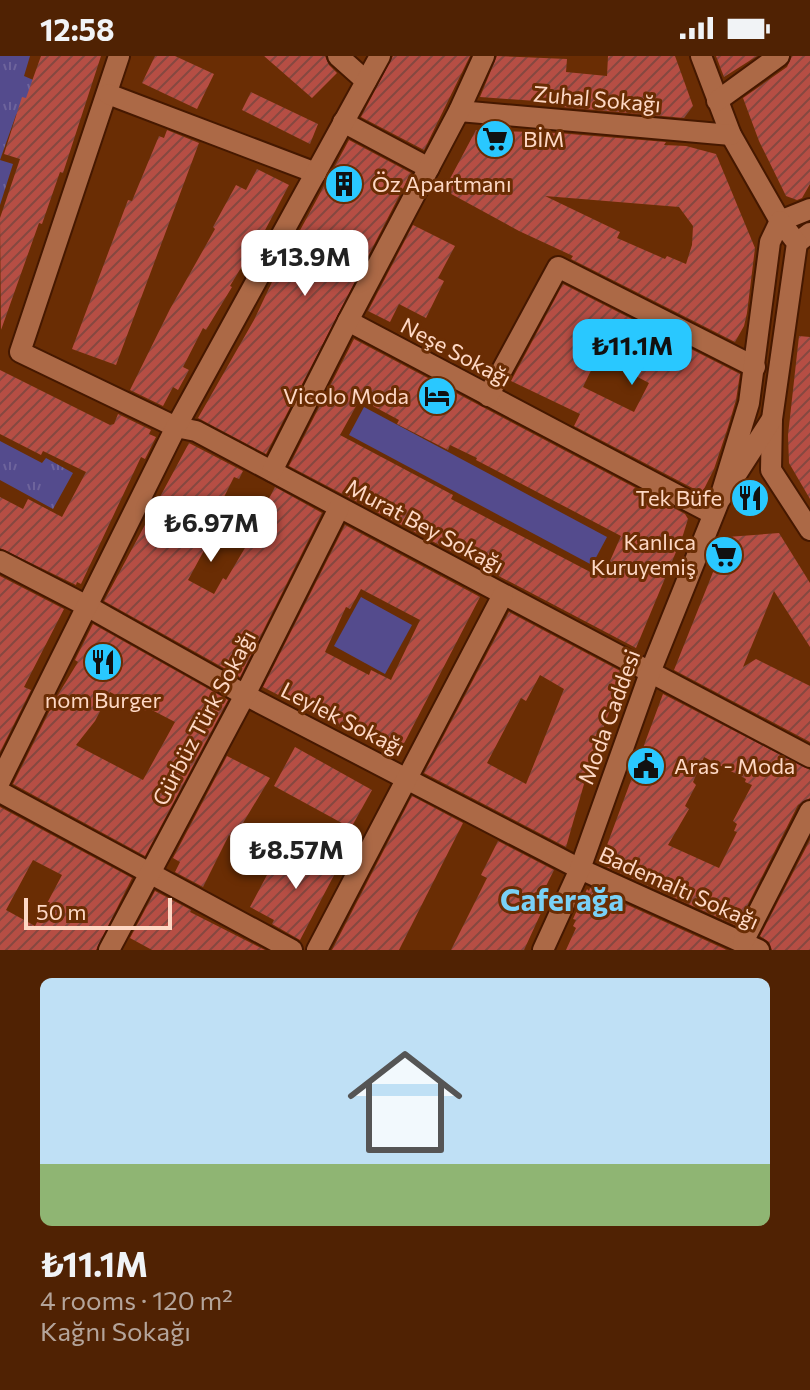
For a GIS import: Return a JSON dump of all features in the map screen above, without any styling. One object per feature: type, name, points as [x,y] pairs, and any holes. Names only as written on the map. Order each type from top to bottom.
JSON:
[{"type":"street","points":[[119,56],[108,94],[316,173]]},
{"type":"street","points":[[338,56],[366,81]]},
{"type":"street","points":[[0,781],[176,427],[380,56]]},
{"type":"street","points":[[272,471],[459,111],[484,56]]},
{"type":"street","name":"Moda Caddesi","points":[[701,56],[731,135],[780,221],[803,238],[772,419],[716,508]]},
{"type":"street","points":[[717,101],[779,56]]},
{"type":"street","name":"Murat Bey Sokağı","points":[[108,94],[20,352],[176,427],[196,431],[810,757]]},
{"type":"street","name":"Zuhal Sokağı","points":[[459,111],[731,135]]},
{"type":"street","points":[[343,122],[429,168]]},
{"type":"street","points":[[780,221],[810,209]]},
{"type":"street","name":"Moda Caddesi","points":[[543,950],[580,869],[651,670],[716,508],[749,403],[770,242],[780,221]]},
{"type":"street","points":[[488,396],[558,267],[755,367]]},
{"type":"street","name":"Neşe Sokağı","points":[[348,321],[488,396],[716,508]]},
{"type":"street","points":[[772,419],[771,470],[810,530]]},
{"type":"street","name":"Gürbüz Türk Sokağı","points":[[109,950],[245,695],[339,508]]},
{"type":"street","name":"Leylek Sokağı","points":[[0,561],[245,695],[580,869]]},
{"type":"street","points":[[317,950],[503,595]]},
{"type":"street","points":[[0,792],[292,950]]},
{"type":"street","points":[[751,946],[810,811]]},
{"type":"street","name":"Bademaltı Sokağı","points":[[580,869],[751,946]]},
{"type":"green space","points":[[0,56],[30,56],[24,76],[38,82],[16,115],[0,160]]},
{"type":"green space","points":[[0,160],[13,164],[0,205]]},
{"type":"green space","points":[[364,407],[607,537],[592,565],[349,435]]},
{"type":"green space","points":[[0,441],[42,463],[46,458],[73,473],[53,509],[0,480]]},
{"type":"green space","points":[[361,597],[412,625],[385,674],[334,646]]},
{"type":"building","points":[[41,56],[101,56],[63,173],[60,172],[42,224],[39,223],[1,330],[0,218],[20,159],[4,154],[22,97],[26,98]]},
{"type":"building","points":[[155,56],[175,56],[214,74],[197,109],[142,83]]},
{"type":"building","points":[[264,56],[325,56],[337,73],[312,98]]},
{"type":"building","points":[[393,56],[470,56],[424,150],[361,117]]},
{"type":"building","points":[[497,56],[567,59],[566,72],[607,76],[608,56],[675,56],[693,106],[684,118],[563,107],[564,103],[480,97]]},
{"type":"building","points":[[716,56],[757,56],[724,77]]},
{"type":"building","points":[[792,56],[810,56],[810,184],[802,198],[797,200],[786,196],[759,141],[743,98],[787,67]]},
{"type":"building","points":[[251,92],[318,124],[310,144],[242,110]]},
{"type":"building","points":[[167,130],[199,143],[116,365],[72,349],[128,200],[132,201],[159,136],[164,138]]},
{"type":"building","points":[[476,130],[666,142],[664,145],[686,146],[716,154],[755,248],[744,326],[735,342],[444,190]],"holes":[[[545,196],[679,207],[693,226],[692,245],[686,264],[667,256],[665,259],[617,238],[620,232]]]},
{"type":"building","points":[[349,140],[411,173],[266,454],[198,418],[254,320]]},
{"type":"building","points":[[257,169],[289,185],[255,249],[206,330],[203,328],[183,367],[189,370],[178,390],[173,387],[163,406],[130,390],[236,185],[246,190]]},
{"type":"building","points":[[413,225],[455,246],[438,278],[444,281],[426,318],[399,304],[390,322],[368,311]]},
{"type":"building","points":[[563,284],[740,374],[728,427],[702,493],[574,426],[580,414],[511,381]],"holes":[[[598,356],[649,383],[634,412],[583,387]]]},
{"type":"building","points":[[799,336],[810,337],[810,499],[789,463],[788,435]]},
{"type":"building","points":[[354,339],[685,514],[688,519],[636,648],[289,466]],"holes":[[[360,399],[399,420],[397,424],[448,450],[450,445],[477,458],[621,536],[606,570],[599,568],[596,575],[451,499],[453,495],[340,435]]]},
{"type":"building","points":[[0,370],[110,425],[114,424],[118,414],[151,430],[149,434],[156,437],[145,459],[141,457],[81,584],[77,582],[76,585],[0,548],[0,497],[23,509],[28,499],[62,517],[86,472],[43,451],[41,455],[0,434]]},
{"type":"building","points":[[189,443],[243,471],[239,479],[234,477],[220,505],[227,508],[188,580],[214,594],[252,536],[275,487],[322,513],[240,677],[104,601]]},
{"type":"building","name":"Tek Büfe","points":[[751,485],[764,498],[750,511],[737,499]]},
{"type":"building","points":[[345,525],[480,597],[397,757],[263,687]],"holes":[[[361,589],[420,620],[391,680],[371,670],[369,675],[325,652],[346,607],[350,609]]]},
{"type":"building","points":[[779,533],[810,583],[810,647],[774,591],[743,667],[756,659],[810,686],[810,742],[674,670],[727,537]]},
{"type":"building","points":[[0,576],[64,609],[24,687],[31,690],[0,752]]},
{"type":"building","points":[[509,612],[624,673],[590,763],[566,847],[424,773]],"holes":[[[540,675],[564,689],[526,784],[487,763],[521,698],[526,701]]]},
{"type":"building","points":[[93,624],[228,700],[145,856],[13,784],[56,698],[78,662],[75,660]],"holes":[[[110,692],[146,711],[148,708],[175,722],[143,780],[76,745],[95,721]]]},
{"type":"building","points":[[663,694],[810,770],[810,798],[798,805],[737,926],[600,864]],"holes":[[[704,757],[746,779],[745,782],[752,785],[733,821],[737,824],[734,831],[737,832],[719,868],[668,845],[689,809],[685,806],[696,785],[693,782]]]},
{"type":"building","points":[[295,747],[372,790],[351,828],[274,786]]},
{"type":"building","points":[[227,756],[270,778],[234,838],[229,835],[203,887],[175,872],[180,862],[173,858]]},
{"type":"building","points":[[412,796],[463,823],[399,950],[332,950]]},
{"type":"building","points":[[0,807],[132,878],[96,950],[0,950]],"holes":[[[33,860],[62,875],[35,926],[6,910]]]},
{"type":"building","points":[[810,840],[810,950],[772,950],[769,942],[760,936]]},
{"type":"building","points":[[498,841],[554,870],[534,910],[541,913],[524,950],[451,950],[487,878],[481,875]]},
{"type":"building","points":[[315,845],[342,860],[300,940],[250,907],[276,858],[301,871]]},
{"type":"building","points":[[590,888],[727,950],[566,950],[576,928],[573,926],[576,920],[573,919]]},
{"type":"building","points":[[155,891],[265,950],[152,950],[130,938]]},
{"type":"place","name":"BİM","points":[[495,139]]},
{"type":"place","name":"Öz Apartmanı","points":[[344,184]]},
{"type":"place","name":"Vicolo Moda","points":[[437,396]]},
{"type":"place","name":"Tek Büfe","points":[[750,498]]},
{"type":"place","name":"Kanlıca Kuruyemiş","points":[[724,555]]},
{"type":"place","name":"nom Burger","points":[[103,662]]},
{"type":"place","name":"Aras - Moda","points":[[646,766]]},
{"type":"district","name":"Caferağa","points":[[562,901]]}]
